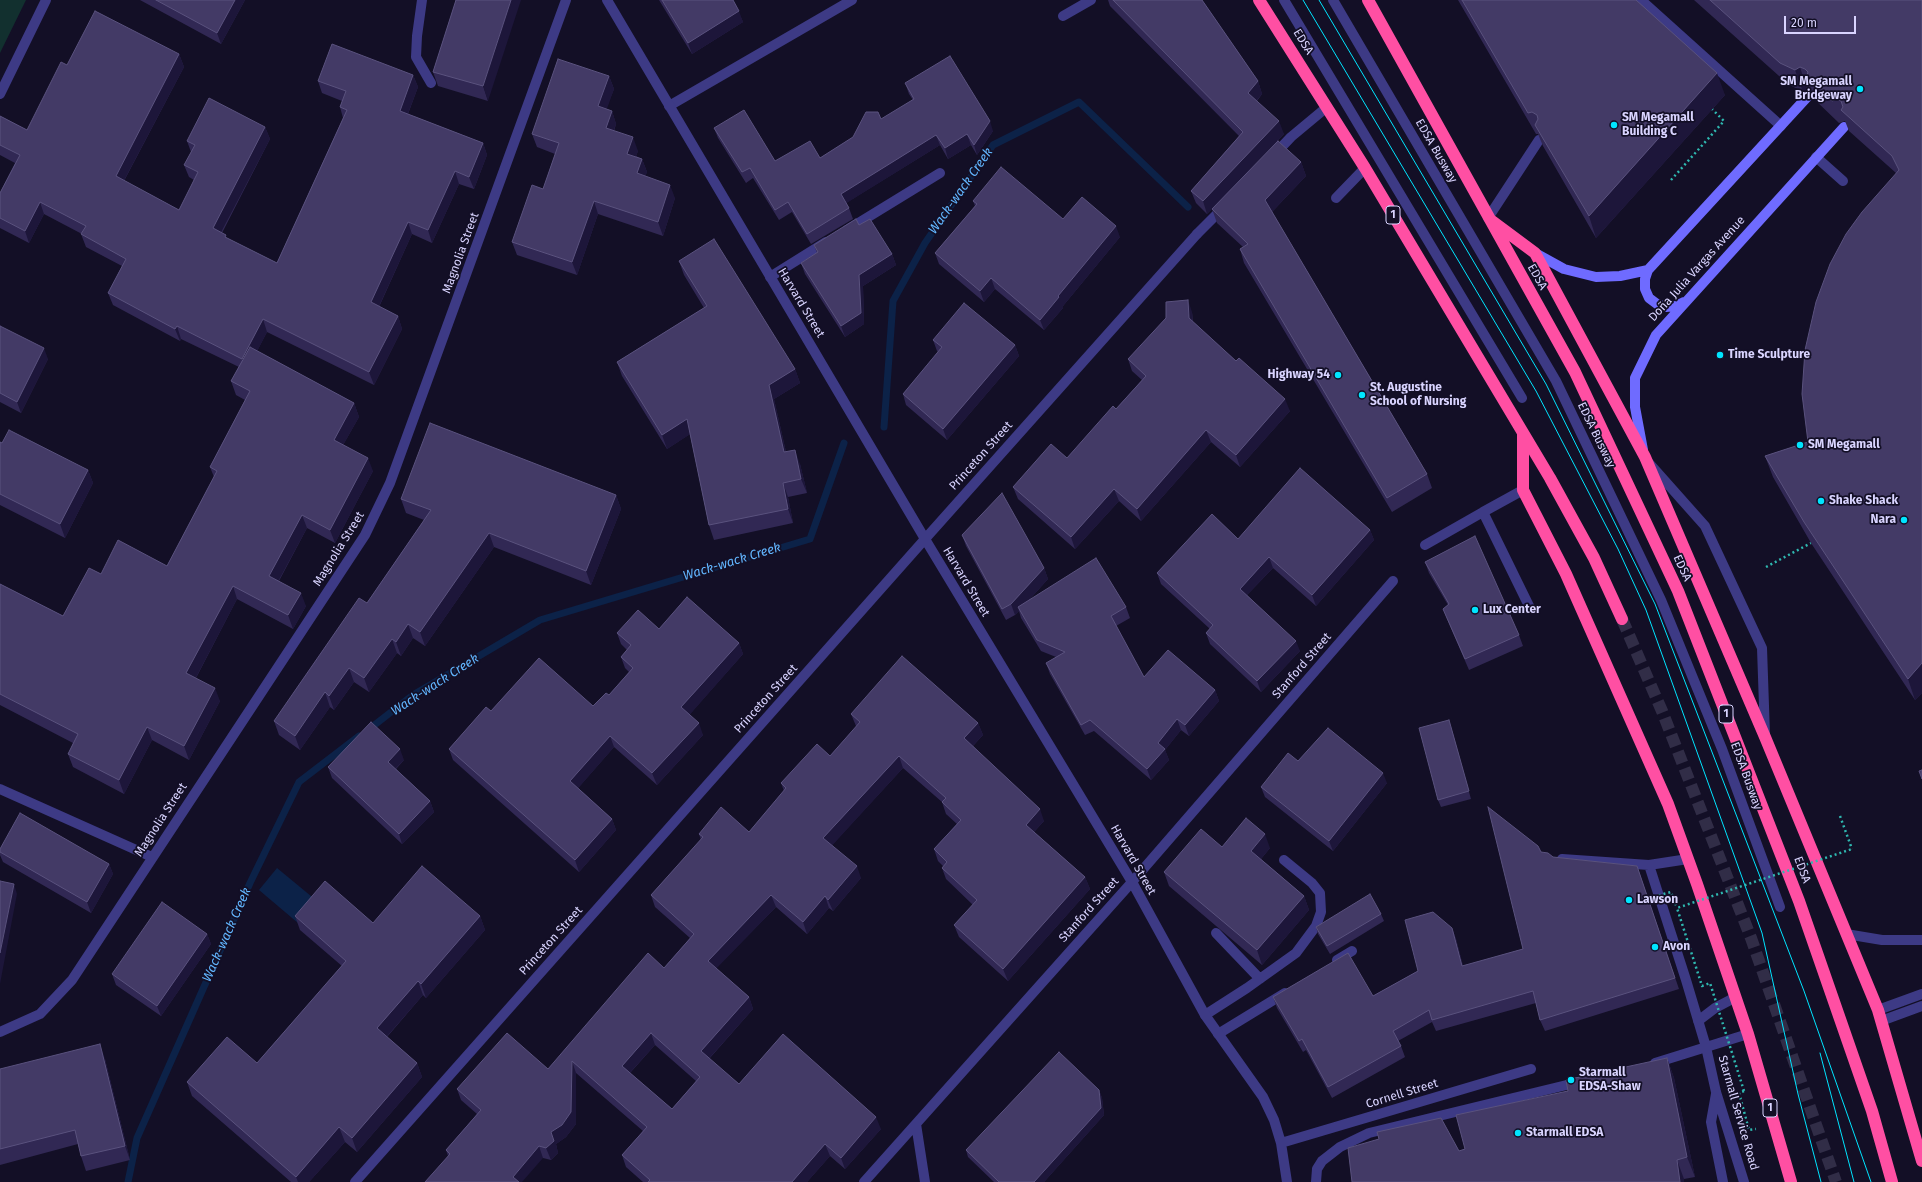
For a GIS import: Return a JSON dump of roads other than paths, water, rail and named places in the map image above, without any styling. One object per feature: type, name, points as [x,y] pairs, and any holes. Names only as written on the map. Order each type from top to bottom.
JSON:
[{"type":"highway","name":"EDSA","points":[[1259,0],[1365,168],[1550,478],[1594,558],[1622,619]]},
{"type":"highway","name":"EDSA","points":[[1368,0],[1575,372],[1678,591],[1799,901],[1872,1111],[1892,1182]]},
{"type":"highway","name":"1","points":[[1488,218],[1535,253],[1645,458],[1765,737],[1879,1016],[1922,1162]]},
{"type":"highway","name":"1","points":[[1522,433],[1523,490],[1593,632],[1631,724],[1668,804],[1736,997],[1791,1182]]},
{"type":"main road","points":[[1685,301],[1676,306],[1666,307],[1657,304],[1649,298],[1645,289],[1645,279],[1648,270],[1809,95]]},
{"type":"main road","name":"Doña Julia Vargas Avenue","points":[[1645,458],[1635,407],[1635,378],[1656,335],[1685,301],[1844,127]]},
{"type":"main road","points":[[1535,253],[1564,269],[1596,276],[1620,276],[1648,270]]},
{"type":"street","points":[[0,94],[46,0]]},
{"type":"street","points":[[422,0],[417,36],[416,57],[431,83]]},
{"type":"street","name":"Magnolia Street","points":[[0,1032],[40,1014],[72,980],[365,535],[379,510],[566,0]]},
{"type":"street","name":"Harvard Street","points":[[607,0],[924,539],[1132,882],[1205,1015],[1263,1097],[1274,1120],[1281,1143],[1287,1182]]},
{"type":"street","points":[[669,106],[852,0]]},
{"type":"street","points":[[1064,16],[1090,0]]},
{"type":"street","points":[[1284,0],[1522,398]]},
{"type":"street","name":"EDSA Busway","points":[[1333,0],[1556,382],[1661,600],[1722,749],[1780,907]]},
{"type":"street","points":[[1641,0],[1781,126]]},
{"type":"street","points":[[1269,160],[1291,138],[1327,107]]},
{"type":"street","points":[[1488,218],[1539,140]]},
{"type":"street","points":[[1816,157],[1842,181]]},
{"type":"street","points":[[1336,198],[1365,168]]},
{"type":"street","points":[[770,277],[940,173]]},
{"type":"street","name":"Princeton Street","points":[[355,1182],[924,539],[1197,234],[1230,200]]},
{"type":"street","points":[[1645,458],[1705,526],[1762,648],[1765,737]]},
{"type":"street","points":[[1425,545],[1523,490]]},
{"type":"street","points":[[1483,512],[1530,608]]},
{"type":"street","name":"Stanford Street","points":[[864,1182],[1132,882],[1393,581]]},
{"type":"street","points":[[0,789],[152,858]]},
{"type":"street","points":[[1549,858],[1649,865],[1688,859]]},
{"type":"street","points":[[1205,1015],[1260,979],[1296,953],[1310,936],[1321,912],[1320,893],[1312,883],[1284,860]]},
{"type":"street","points":[[1649,865],[1681,981],[1698,1021],[1706,1047],[1649,1064]]},
{"type":"street","points":[[1216,933],[1260,979]]},
{"type":"street","points":[[1846,934],[1882,940],[1922,940]]},
{"type":"street","points":[[1326,967],[1352,951]]},
{"type":"street","points":[[1218,1034],[1297,986]]},
{"type":"street","points":[[1879,1016],[1922,994]]},
{"type":"street","points":[[1698,1021],[1714,1008],[1736,997]]},
{"type":"street","points":[[1879,1016],[1922,1006]]},
{"type":"street","name":"Starmall Service Road","points":[[1744,1182],[1716,1092],[1706,1047],[1748,1034]]},
{"type":"street","name":"Cornell Street","points":[[1281,1143],[1531,1069]]},
{"type":"street","points":[[1316,1182],[1317,1169],[1322,1161],[1340,1147],[1369,1133],[1589,1080]]},
{"type":"street","points":[[1716,1092],[1711,1122],[1723,1182]]},
{"type":"street","points":[[916,1124],[925,1182]]},
{"type":"water","points":[[277,868],[317,901],[298,923],[259,890]]},
{"type":"waterway","name":"Wack-wack Creek","points":[[884,427],[893,301],[925,243],[993,145],[1079,102],[1188,207]]},
{"type":"waterway","name":"Wack-wack Creek","points":[[368,730],[413,695],[540,620],[810,539],[844,443]]},
{"type":"waterway","name":"Wack-wack Creek","points":[[128,1182],[137,1138],[250,883],[299,782],[359,736]]},
{"type":"tunnel","points":[[1622,619],[1662,711],[1751,938],[1836,1182]]},
{"type":"tram line","points":[[1303,0],[1536,391],[1618,549],[1646,610],[1762,933],[1798,1094],[1821,1182]]},
{"type":"tram line","points":[[1319,0],[1546,384],[1655,604],[1804,991],[1871,1182]]},
{"type":"tram line","points":[[1820,1053],[1854,1182]]},
{"type":"place","name":"SM Megamall Bridgeway","points":[[1860,89]]},
{"type":"place","name":"SM Megamall Building C","points":[[1614,125]]},
{"type":"place","name":"Time Sculpture","points":[[1720,355]]},
{"type":"place","name":"Highway 54","points":[[1338,375]]},
{"type":"place","name":"St. Augustine School of Nursing","points":[[1362,395]]},
{"type":"place","name":"SM Megamall","points":[[1800,445]]},
{"type":"place","name":"Shake Shack","points":[[1821,501]]},
{"type":"place","name":"Nara","points":[[1904,520]]},
{"type":"place","name":"Lux Center","points":[[1475,610]]},
{"type":"place","name":"Lawson","points":[[1629,900]]},
{"type":"place","name":"Avon","points":[[1655,947]]},
{"type":"place","name":"Starmall EDSA-Shaw","points":[[1571,1080]]},
{"type":"place","name":"Starmall EDSA","points":[[1518,1133]]}]
